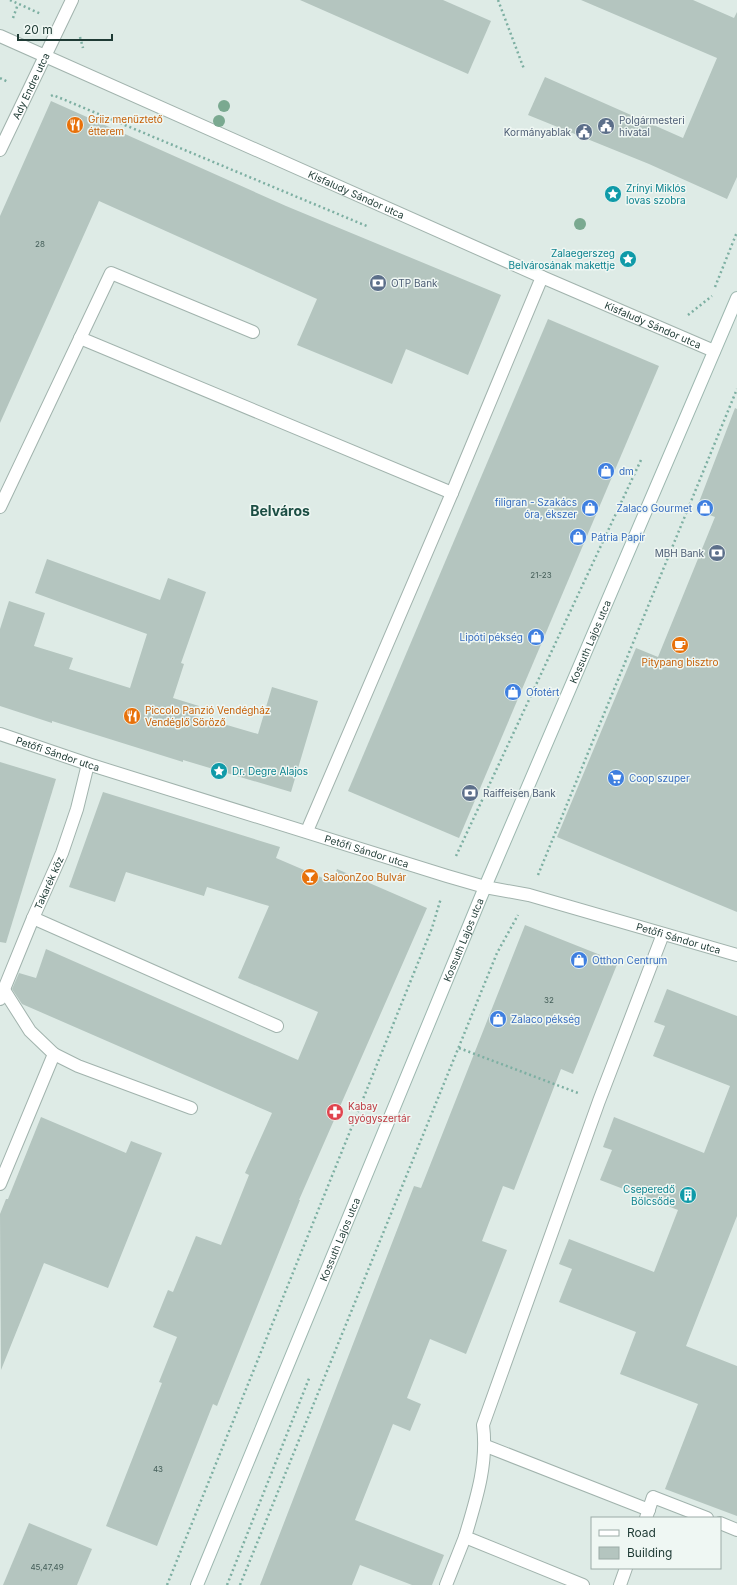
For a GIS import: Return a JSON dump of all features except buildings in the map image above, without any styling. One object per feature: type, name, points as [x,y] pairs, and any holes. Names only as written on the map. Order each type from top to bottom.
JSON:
[{"type":"street","name":"Ady Endre utca","points":[[0,150],[72,0]]},
{"type":"street","name":"Kisfaludy Sándor utca","points":[[0,36],[542,277],[714,351]]},
{"type":"street","points":[[0,507],[111,273],[253,332]]},
{"type":"street","points":[[307,831],[452,493],[542,277]]},
{"type":"street","name":"Kossuth Lajos utca","points":[[197,1585],[485,887],[737,298]]},
{"type":"street","points":[[80,338],[452,493]]},
{"type":"street","name":"Petőfi Sándor utca","points":[[0,734],[88,764],[307,831],[447,876],[485,887],[529,895],[737,955]]},
{"type":"street","name":"Takarék köz","points":[[2,995],[33,918],[62,853],[77,809],[88,764]]},
{"type":"street","points":[[33,918],[277,1026]]},
{"type":"street","points":[[446,1585],[465,1537],[479,1492],[486,1446],[483,1425],[599,1101],[663,934]]},
{"type":"street","points":[[2,995],[30,1031],[54,1054],[78,1066],[191,1108]]},
{"type":"street","points":[[0,1184],[54,1054]]},
{"type":"street","points":[[486,1446],[647,1514],[653,1497],[704,1517]]},
{"type":"street","points":[[721,1523],[737,1530]]},
{"type":"street","points":[[465,1537],[583,1585]]},
{"type":"street","points":[[620,1585],[626,1569]]},
{"type":"path","points":[[10,0],[61,24]]},
{"type":"path","points":[[498,0],[524,69]]},
{"type":"path","points":[[27,91],[44,99],[53,95],[372,228]]},
{"type":"path","points":[[688,314],[712,296],[737,232]]},
{"type":"path","points":[[240,1585],[497,953],[529,895],[737,389]]},
{"type":"path","points":[[167,1585],[432,928],[447,876],[643,456]]},
{"type":"path","points":[[459,1048],[599,1101]]},
{"type":"place","name":"Griiz menüztető étterem","points":[[75,125]]},
{"type":"place","name":"Polgármesteri hivatal","points":[[606,126]]},
{"type":"place","name":"Kormányablak","points":[[584,132]]},
{"type":"place","name":"Zrínyi Miklós lovas szobra","points":[[613,194]]},
{"type":"place","name":"Zalaegerszeg Belvárosának makettje","points":[[628,259]]},
{"type":"place","name":"OTP Bank","points":[[378,283]]},
{"type":"place","name":"dm","points":[[606,471]]},
{"type":"place","name":"filigran - Szakács óra, ékszer","points":[[590,508]]},
{"type":"place","name":"Zalaco Gourmet","points":[[705,508]]},
{"type":"place","name":"Pátria Papír","points":[[578,537]]},
{"type":"place","name":"MBH Bank","points":[[717,553]]},
{"type":"place","name":"Lipóti pékség","points":[[536,637]]},
{"type":"place","name":"Pitypang bisztro","points":[[680,645]]},
{"type":"place","name":"Ofotért","points":[[513,692]]},
{"type":"place","name":"Piccolo Panzió Vendégház Vendéglő Söröző","points":[[132,716]]},
{"type":"place","name":"Dr. Degre Alajos","points":[[219,771]]},
{"type":"place","name":"Coop szuper","points":[[616,778]]},
{"type":"place","name":"Raiffeisen Bank","points":[[470,793]]},
{"type":"place","name":"SaloonZoo Bulvár","points":[[310,877]]},
{"type":"place","name":"Otthon Centrum","points":[[579,960]]},
{"type":"place","name":"Zalaco pékség","points":[[498,1019]]},
{"type":"place","name":"Kabay gyógyszertár","points":[[335,1112]]},
{"type":"place","name":"Cseperedő Bölcsőde","points":[[688,1195]]},
{"type":"district","name":"Belváros","points":[[280,510]]}]
